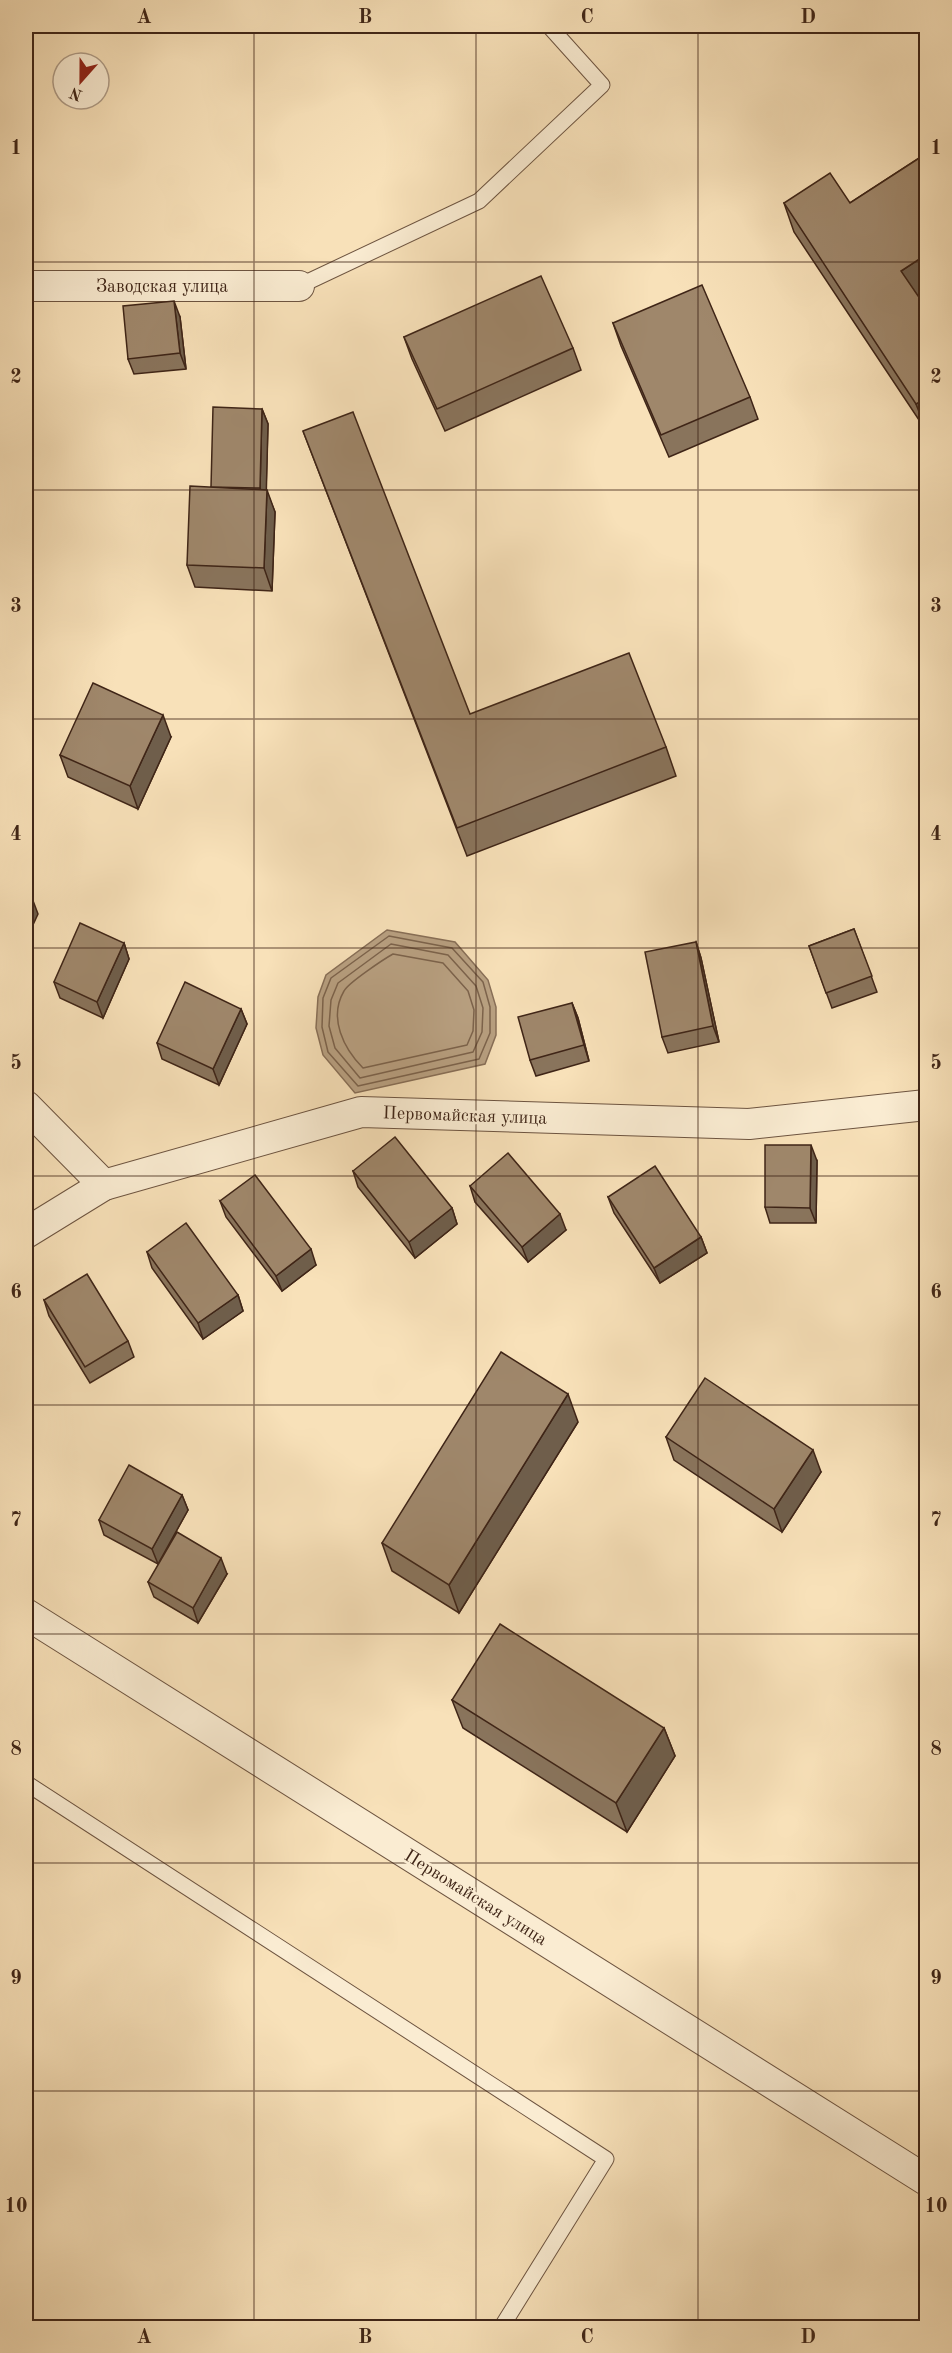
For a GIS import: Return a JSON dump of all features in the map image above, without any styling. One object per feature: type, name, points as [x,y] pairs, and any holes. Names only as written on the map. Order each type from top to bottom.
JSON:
[{"type":"street","name":"Заводская улица","points":[[26,286],[299,286]]},
{"type":"street","name":"Первомайская улица","points":[[26,1233],[104,1185],[361,1112],[749,1124],[927,1105]]},
{"type":"street","points":[[26,1106],[104,1185]]},
{"type":"street","name":"Первомайская улица","points":[[26,1614],[927,2180]]},
{"type":"lane","points":[[299,286],[479,201],[602,85],[549,26]]},
{"type":"lane","points":[[26,1783],[606,2158],[501,2328]]},
{"type":"water","points":[[387,930],[455,942],[488,980],[496,1007],[496,1035],[485,1064],[355,1093],[323,1055],[316,1028],[318,997],[326,975]]},
{"type":"building","points":[[927,153],[927,254],[901,271],[927,309],[927,398],[916,404],[784,203],[830,173],[850,203]]},
{"type":"building","points":[[541,276],[573,348],[437,409],[404,337]]},
{"type":"building","points":[[702,285],[750,397],[661,435],[613,323]]},
{"type":"building","points":[[174,301],[180,353],[128,359],[123,306]]},
{"type":"building","points":[[213,407],[262,409],[260,488],[211,487]]},
{"type":"building","points":[[353,412],[470,714],[629,653],[666,747],[457,828],[303,431]]},
{"type":"building","points":[[190,486],[267,490],[264,568],[187,565]]},
{"type":"building","points":[[93,683],[163,715],[130,786],[60,755]]},
{"type":"building","points":[[26,895],[32,898],[26,913]]},
{"type":"building","points":[[80,923],[124,943],[97,1002],[54,982]]},
{"type":"building","points":[[854,929],[872,976],[826,993],[809,946]]},
{"type":"building","points":[[696,942],[713,1026],[662,1037],[645,952]]},
{"type":"building","points":[[185,982],[241,1009],[213,1069],[157,1043]]},
{"type":"building","points":[[572,1003],[584,1045],[530,1060],[518,1017]]},
{"type":"building","points":[[395,1137],[452,1208],[409,1242],[353,1171]]},
{"type":"building","points":[[765,1145],[811,1145],[810,1208],[765,1207]]},
{"type":"building","points":[[508,1153],[560,1214],[522,1247],[470,1186]]},
{"type":"building","points":[[655,1166],[701,1237],[654,1268],[608,1197]]},
{"type":"building","points":[[255,1175],[311,1249],[276,1276],[220,1201]]},
{"type":"building","points":[[186,1223],[238,1295],[198,1323],[147,1252]]},
{"type":"building","points":[[87,1274],[128,1341],[85,1367],[44,1300]]},
{"type":"building","points":[[501,1352],[568,1394],[449,1585],[382,1543]]},
{"type":"building","points":[[705,1378],[813,1450],[774,1509],[666,1437]]},
{"type":"building","points":[[129,1465],[182,1495],[152,1549],[99,1520]]},
{"type":"building","points":[[177,1532],[221,1558],[193,1608],[148,1582]]},
{"type":"building","points":[[500,1624],[664,1728],[616,1803],[452,1700]]}]
